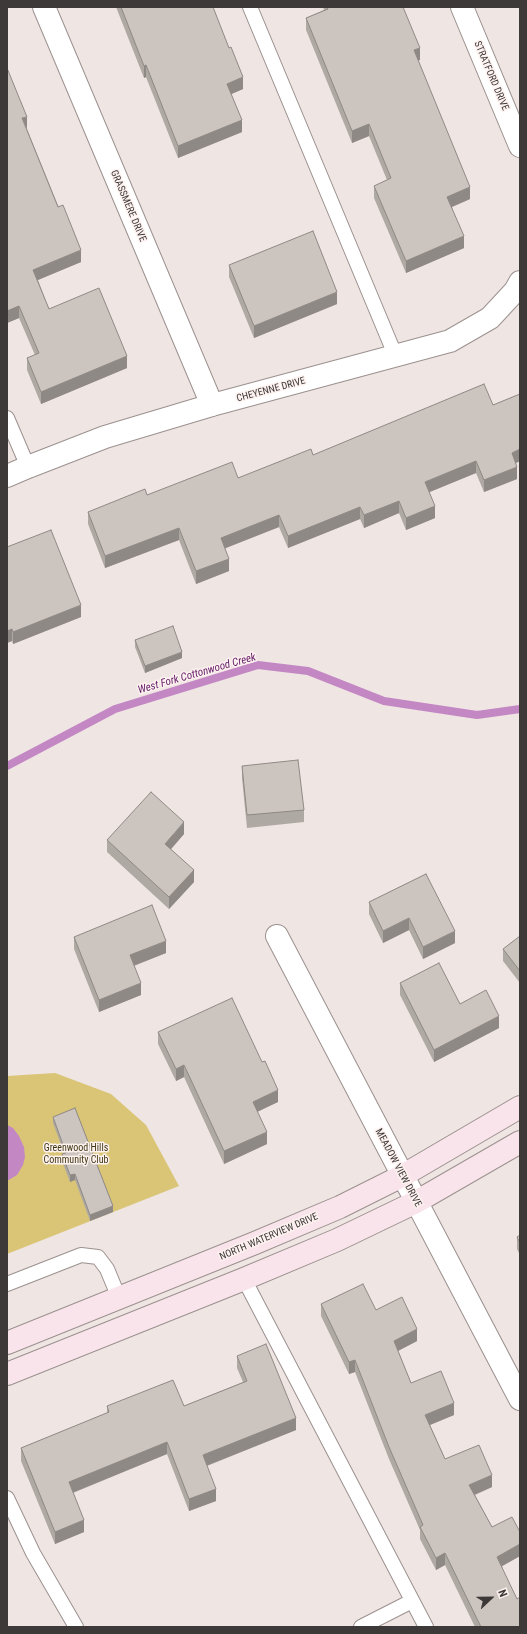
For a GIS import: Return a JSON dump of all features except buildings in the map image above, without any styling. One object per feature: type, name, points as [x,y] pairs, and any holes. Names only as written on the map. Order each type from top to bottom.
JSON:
[{"type":"street","name":"GRASSMERE DRIVE","points":[[44,7],[212,405]]},
{"type":"street","name":"STRATFORD DRIVE","points":[[462,7],[520,146]]},
{"type":"street","name":"CHEYENNE DRIVE","points":[[7,476],[105,437],[212,405],[396,357],[450,341],[490,318],[515,291],[520,282]]},
{"type":"street","name":"MEADOW VIEW DRIVE","points":[[277,936],[520,1399]]},
{"type":"street","name":"NORTH WATERVIEW DRIVE","points":[[7,1342],[119,1298],[340,1207],[402,1176],[520,1107]]},
{"type":"street","points":[[7,1374],[337,1240],[416,1202],[520,1142]]},
{"type":"lane","points":[[250,7],[396,357]]},
{"type":"lane","points":[[7,418],[28,467]]},
{"type":"lane","points":[[7,1284],[81,1256],[92,1257],[98,1258],[107,1269],[119,1298]]},
{"type":"lane","points":[[244,1279],[426,1627]]},
{"type":"lane","points":[[7,1498],[34,1553],[76,1627]]},
{"type":"lane","points":[[361,1627],[412,1601]]},
{"type":"green space","name":"Greenwood Hills Community Club","points":[[55,1073],[111,1094],[146,1125],[179,1186],[7,1254],[7,1076]]},
{"type":"shaded area","points":[[7,1125],[13,1128],[19,1136],[24,1147],[25,1157],[23,1165],[17,1175],[7,1181]]},
{"type":"waterway","name":"West Fork Cottonwood Creek","points":[[7,766],[115,709],[258,665],[308,671],[384,701],[477,715],[520,709]]}]
